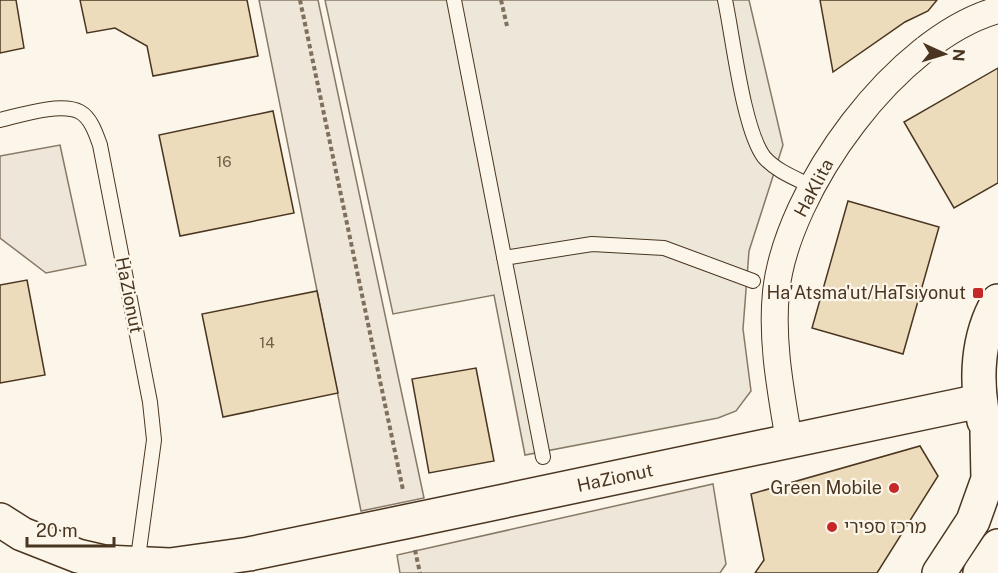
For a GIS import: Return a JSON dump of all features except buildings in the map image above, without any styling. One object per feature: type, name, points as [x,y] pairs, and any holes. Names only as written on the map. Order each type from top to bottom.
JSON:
[{"type":"street","name":"HaKlita","points":[[789,441],[777,361],[776,290],[790,236],[811,186],[844,135],[890,81],[928,46],[975,16],[998,10]]},
{"type":"street","points":[[939,573],[973,520],[988,479],[993,444],[980,401],[978,369],[983,337],[998,301]]},
{"type":"street","name":"HaZionut","points":[[0,520],[51,548],[104,562],[170,565],[250,558],[409,521],[980,401]]},
{"type":"street","points":[[980,573],[998,546]]},
{"type":"lane","points":[[454,0],[543,457]]},
{"type":"lane","points":[[725,0],[749,125],[757,145],[765,158],[781,171],[811,186]]},
{"type":"lane","name":"HaZionut","points":[[0,120],[54,108],[80,112],[92,125],[100,145],[150,402],[154,440],[137,565]]},
{"type":"lane","points":[[504,258],[592,244],[664,248],[753,281]]},
{"type":"path","points":[[300,0],[420,573]]},
{"type":"path","points":[[501,0],[507,26]]},
{"type":"shaded area","points":[[259,0],[318,0],[424,498],[361,511]]},
{"type":"shaded area","points":[[325,0],[749,0],[783,145],[749,251],[743,329],[751,391],[736,411],[718,418],[525,455],[494,295],[393,314]]},
{"type":"shaded area","points":[[60,145],[86,265],[46,273],[0,238],[0,156]]},
{"type":"shaded area","points":[[713,484],[726,564],[720,573],[400,573],[397,555]]},
{"type":"place","name":"Ha'Atsma'ut/HaTsiyonut","points":[[978,293]]},
{"type":"place","name":"Green Mobile","points":[[894,488]]},
{"type":"place","name":"מרכז ספירי","points":[[832,527]]}]
